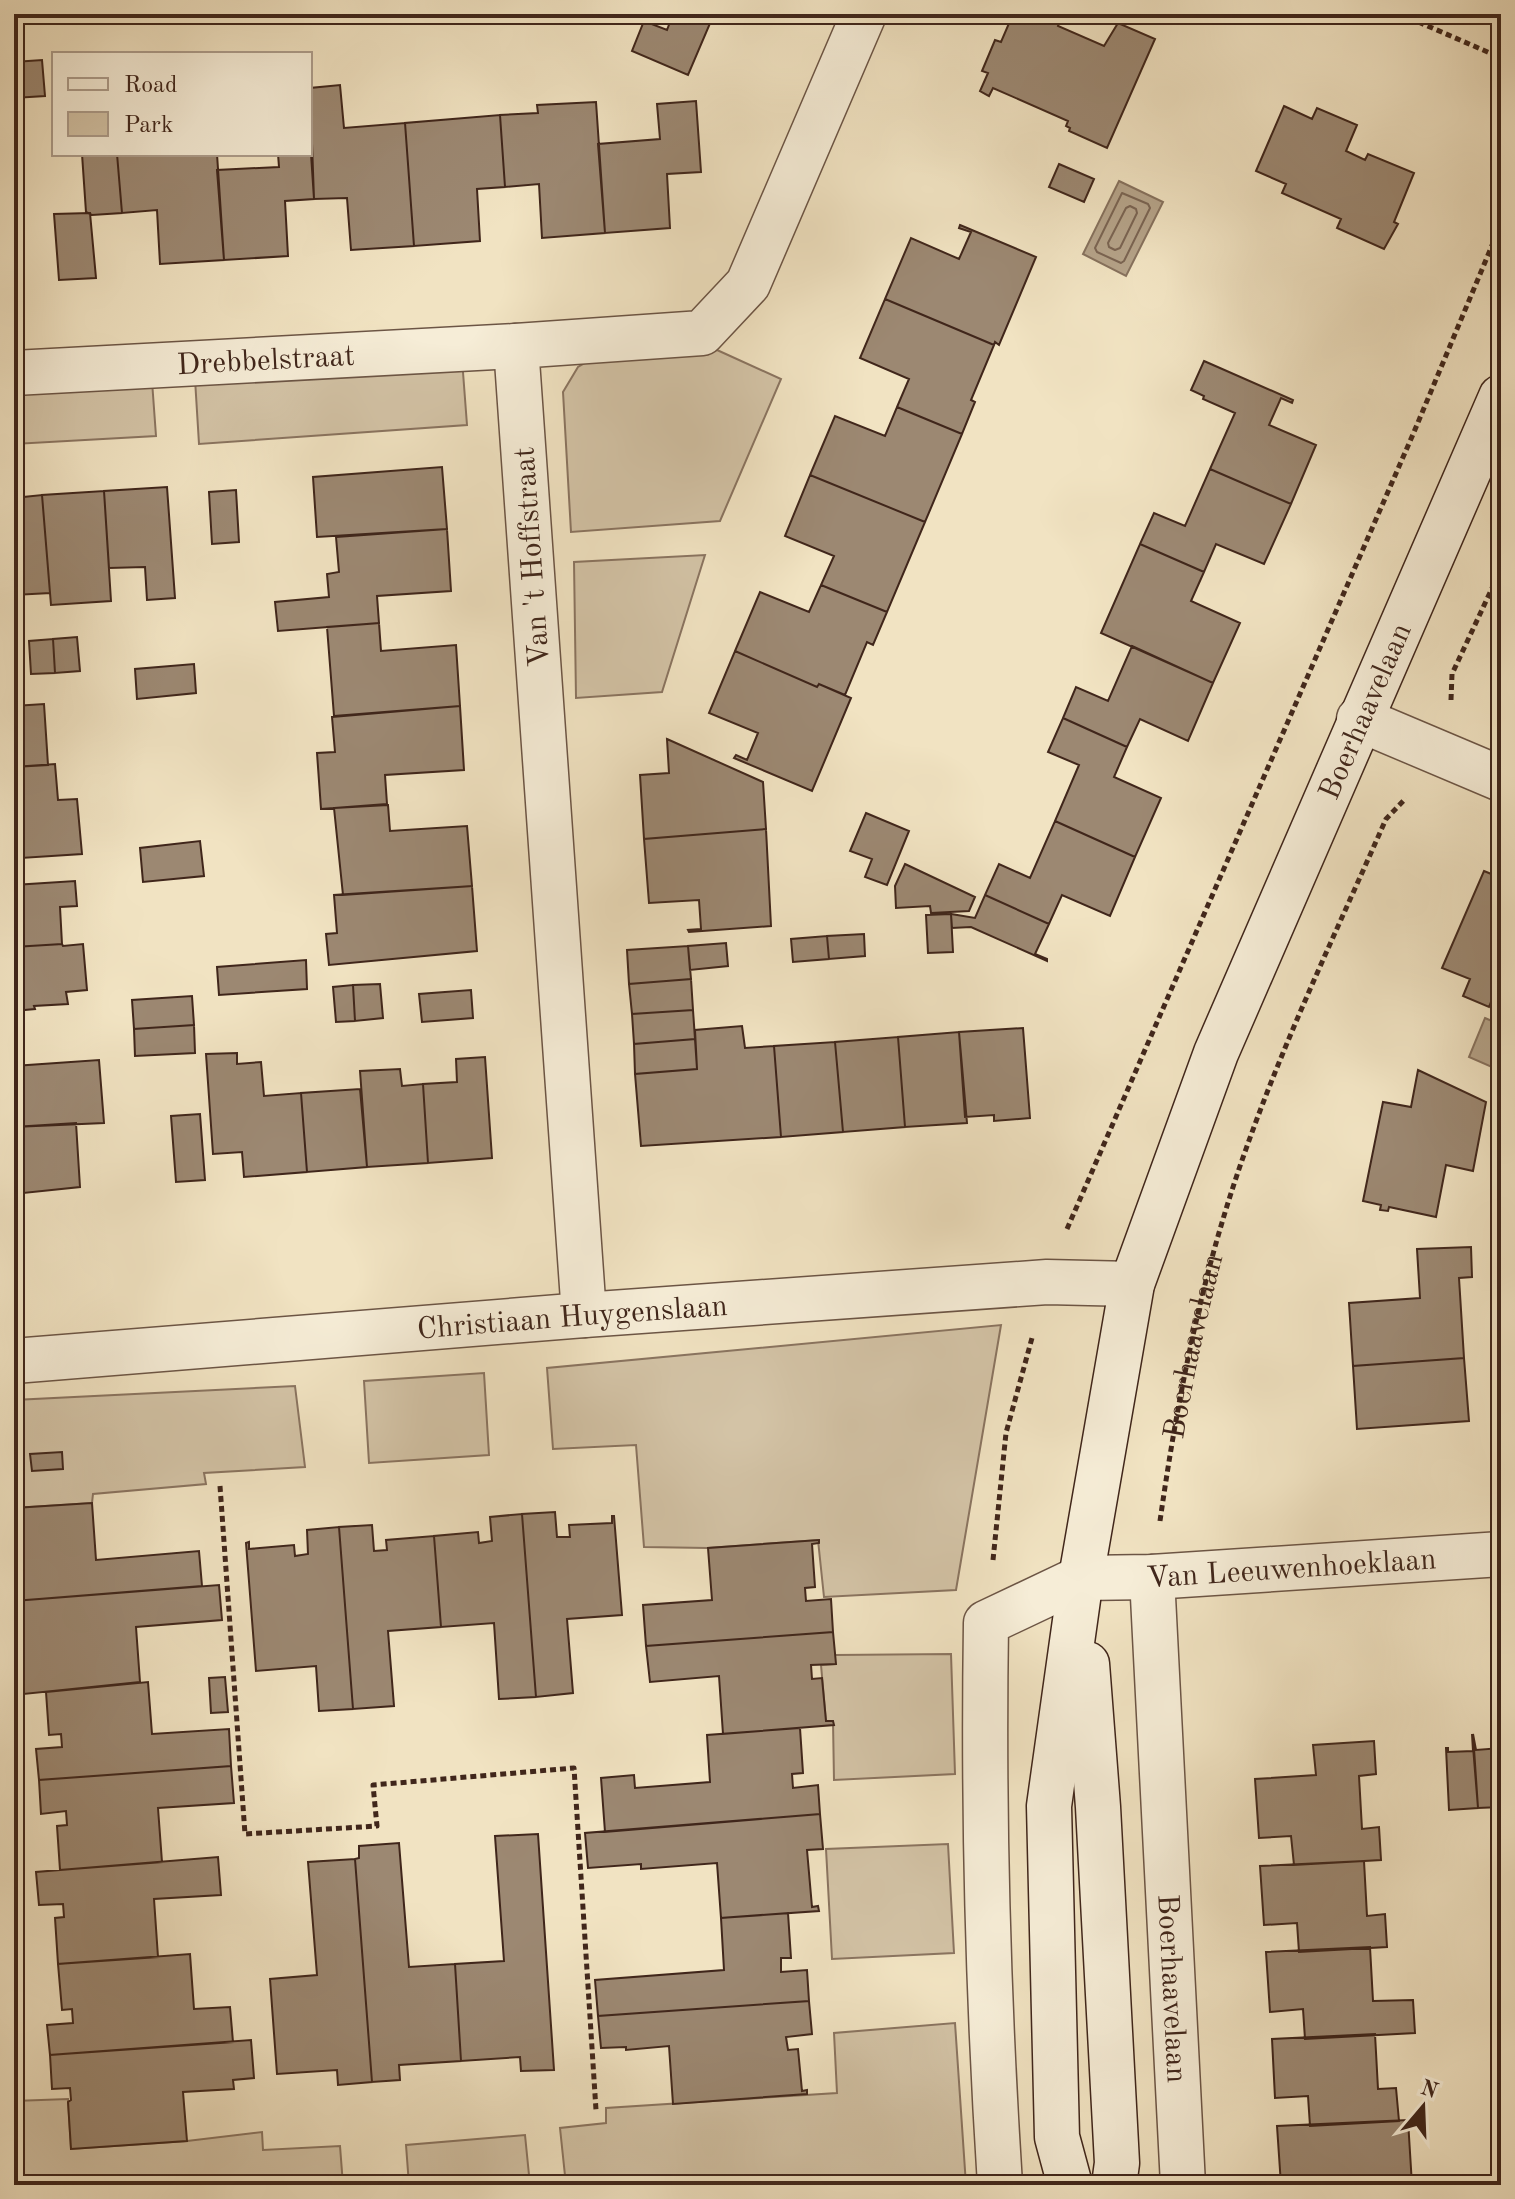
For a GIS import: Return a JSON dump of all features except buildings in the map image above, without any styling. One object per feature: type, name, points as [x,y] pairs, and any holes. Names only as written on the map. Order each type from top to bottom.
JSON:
[{"type":"street","points":[[516,346],[702,333],[748,284],[864,14]]},
{"type":"street","name":"Drebbelstraat","points":[[14,373],[516,346]]},
{"type":"street","name":"Van 't Hoffstraat","points":[[516,346],[584,1315]]},
{"type":"street","name":"Boerhaavelaan","points":[[1070,2185],[1057,2137],[1049,1806],[1081,1578],[1132,1284],[1216,1053],[1501,397]]},
{"type":"street","points":[[1359,719],[1501,779]]},
{"type":"street","name":"Christiaan Huygenslaan","points":[[14,1361],[584,1315],[1047,1282],[1132,1284]]},
{"type":"street","name":"Van Leeuwenhoeklaan","points":[[1081,1578],[1152,1577],[1501,1554]]},
{"type":"street","name":"Boerhaavelaan","points":[[1152,1577],[1183,2185]]},
{"type":"street","points":[[1000,2185],[992,2066],[983,1787],[986,1623],[1081,1578]]},
{"type":"street","name":"Boerhaavelaan","points":[[1081,1578],[1107,1965],[1117,2163],[1114,2185]]},
{"type":"path","points":[[1400,14],[1501,60]]},
{"type":"path","name":"Boerhaavelaan","points":[[1152,1577],[1171,1443],[1199,1302],[1246,1149],[1288,1042],[1386,819],[1420,784],[1450,722],[1452,674],[1501,569]]},
{"type":"path","points":[[220,1486],[245,1834],[377,1826],[373,1785],[574,1768],[596,2110]]},
{"type":"green space","points":[[717,350],[781,379],[720,521],[571,532],[563,392],[578,367],[599,355]]},
{"type":"green space","points":[[462,359],[467,425],[199,444],[195,379]]},
{"type":"green space","points":[[152,381],[156,436],[14,444],[14,389]]},
{"type":"green space","points":[[705,555],[662,692],[576,698],[574,562]]},
{"type":"green space","points":[[1001,1325],[956,1590],[824,1597],[818,1540],[708,1548],[644,1547],[636,1445],[553,1449],[547,1368]]},
{"type":"green space","points":[[484,1373],[489,1455],[369,1463],[364,1381]]},
{"type":"green space","points":[[295,1386],[305,1467],[204,1473],[206,1484],[93,1494],[92,1503],[14,1508],[14,1400]]},
{"type":"green space","points":[[951,1654],[955,1774],[834,1780],[833,1721],[826,1721],[821,1665],[835,1664],[835,1655]]},
{"type":"green space","points":[[948,1844],[954,1953],[832,1959],[826,1849]]},
{"type":"green space","points":[[955,2023],[966,2185],[566,2185],[560,2128],[606,2123],[606,2108],[837,2093],[834,2033]]},
{"type":"green space","points":[[68,2099],[71,2149],[262,2132],[263,2150],[340,2146],[343,2185],[14,2185],[14,2101]]},
{"type":"green space","points":[[525,2135],[530,2185],[409,2185],[406,2145]]},
{"type":"water","points":[[1119,181],[1163,202],[1126,276],[1083,254]]},
{"type":"water","points":[[1485,1018],[1501,1025],[1501,1071],[1469,1057]]}]
